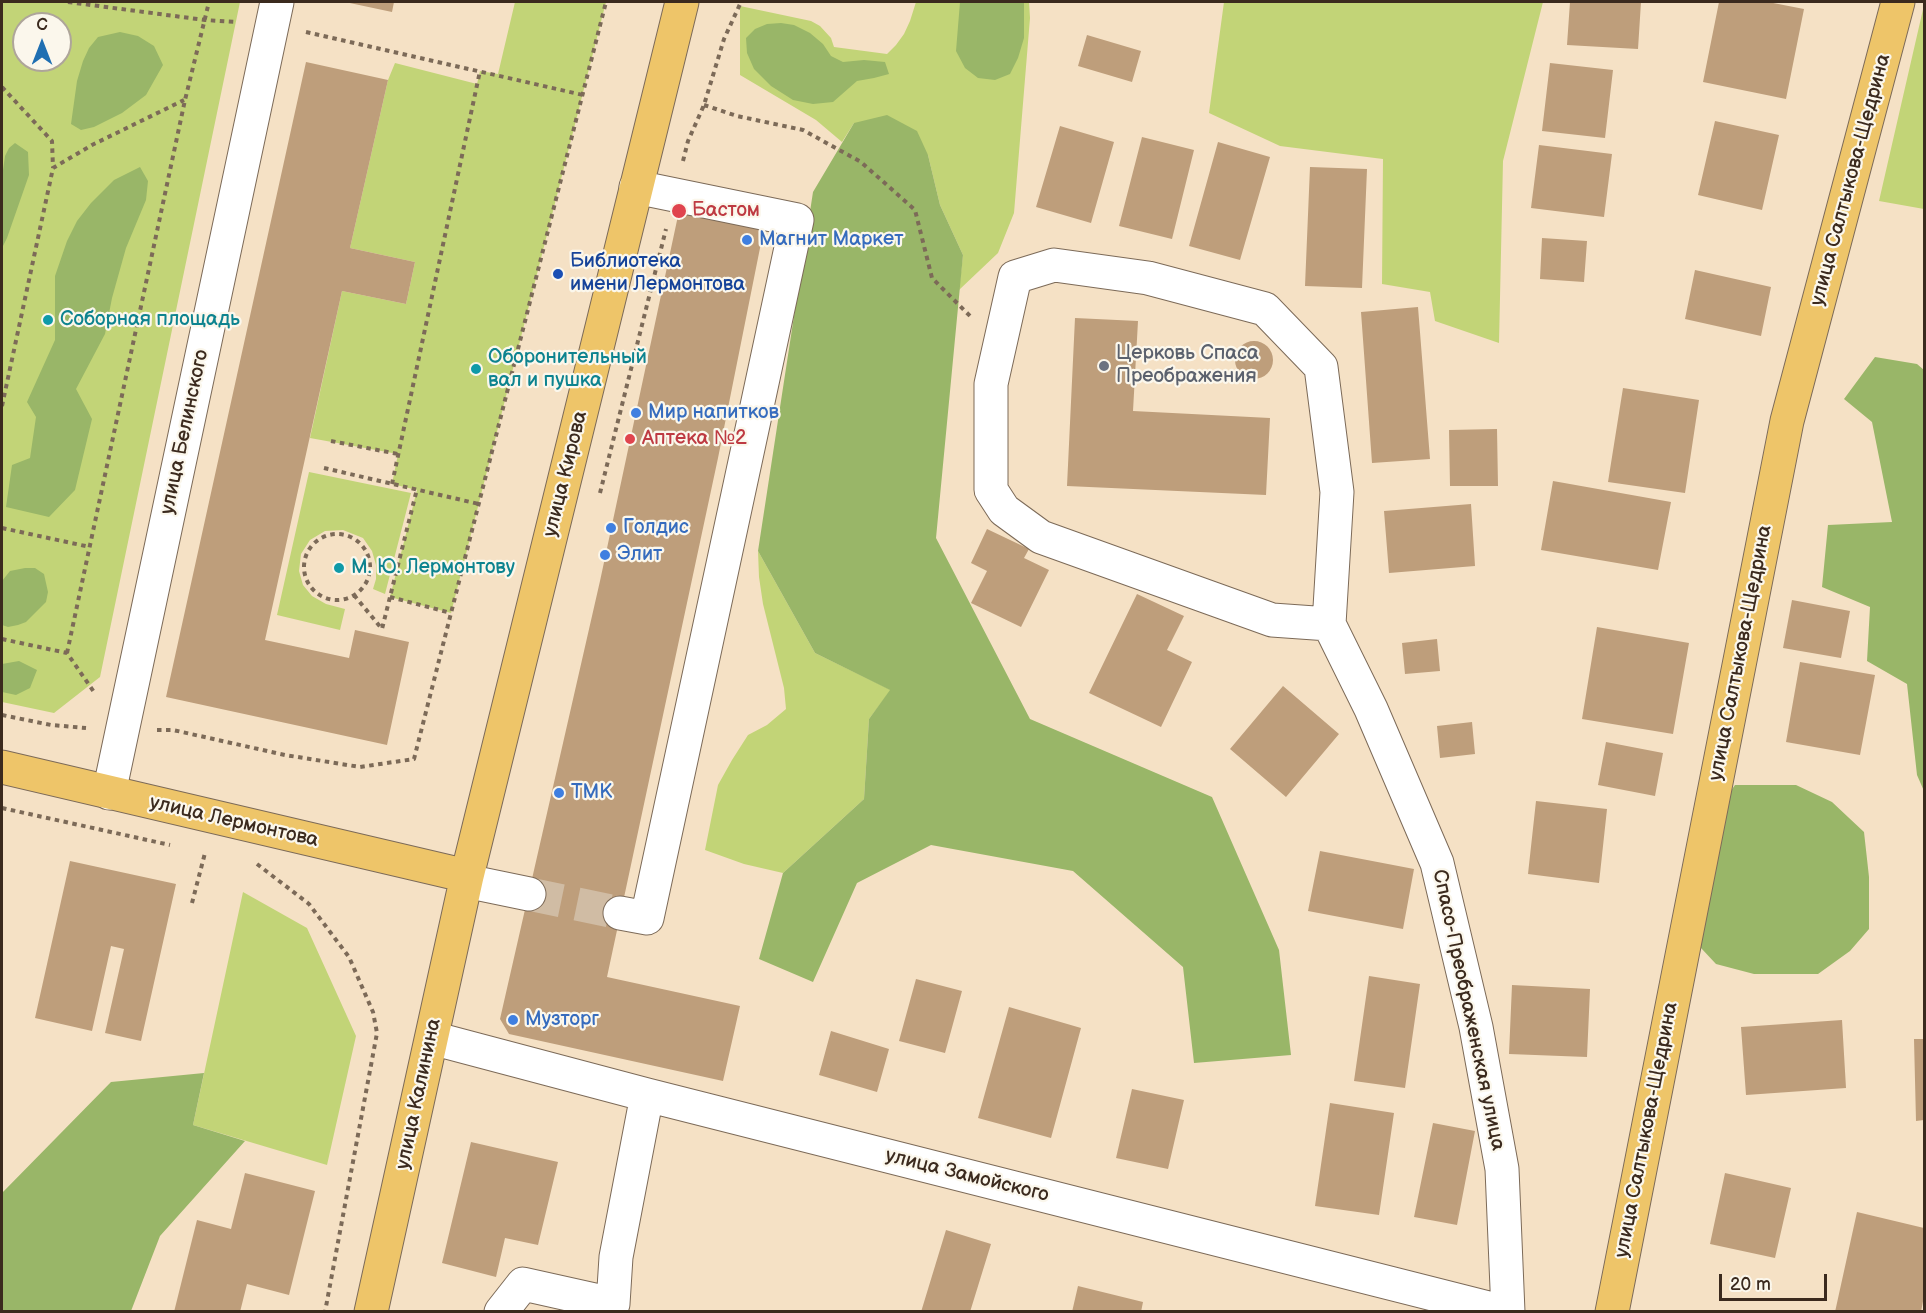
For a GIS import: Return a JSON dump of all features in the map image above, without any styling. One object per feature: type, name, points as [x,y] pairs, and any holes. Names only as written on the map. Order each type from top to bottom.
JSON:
[{"type":"main road","name":"улица Кирова","points":[[467,879],[682,2]]},
{"type":"main road","name":"улица Салтыкова-Щедрина","points":[[1612,1311],[1787,421],[1898,2]]},
{"type":"main road","name":"улица Лермонтова","points":[[2,767],[467,879]]},
{"type":"main road","name":"улица Калинина","points":[[371,1311],[467,879]]},
{"type":"street","name":"улица Белинского","points":[[109,793],[275,13]]},
{"type":"street","points":[[620,913],[647,918],[797,220],[636,187]]},
{"type":"street","name":"Спасо-Преображенская улица","points":[[1329,624],[1272,620],[1041,537],[1004,510],[991,490],[991,384],[1015,277],[1054,266],[1148,278],[1264,309],[1321,367],[1337,492],[1329,624],[1371,709],[1437,863],[1476,1027],[1502,1169],[1506,1311]]},
{"type":"street","points":[[467,879],[529,894]]},
{"type":"street","name":"улица Замойского","points":[[432,1038],[647,1095],[1506,1311]]},
{"type":"street","points":[[501,1311],[524,1284],[616,1308],[616,1257],[647,1095]]},
{"type":"path","points":[[68,2],[205,20],[275,13],[480,70],[583,94]]},
{"type":"path","points":[[67,654],[208,2]]},
{"type":"path","points":[[2,714],[51,725],[122,731],[173,730],[285,755],[360,767],[414,759],[606,2]]},
{"type":"path","points":[[600,495],[688,141],[704,105],[724,39],[741,2]]},
{"type":"path","points":[[392,484],[480,70]]},
{"type":"path","points":[[2,87],[52,141],[53,168],[2,406]]},
{"type":"path","points":[[53,168],[185,100]]},
{"type":"path","points":[[704,105],[737,116],[803,130],[861,162],[915,210],[932,278],[977,324],[1000,340]]},
{"type":"path","points":[[331,441],[398,454]]},
{"type":"path","points":[[324,468],[479,504]]},
{"type":"path","points":[[354,595],[382,629],[417,489]]},
{"type":"path","points":[[2,528],[90,547]]},
{"type":"path","points":[[336,534],[348,535],[366,550],[371,572],[367,583],[360,592],[354,595],[338,601],[327,599],[309,585],[304,565],[310,547],[318,540],[336,534]]},
{"type":"path","points":[[390,597],[451,613]]},
{"type":"path","points":[[2,639],[67,654],[122,731]]},
{"type":"path","points":[[2,808],[171,846]]},
{"type":"path","points":[[194,851],[213,855]]},
{"type":"path","points":[[192,903],[205,853]]},
{"type":"path","points":[[248,862],[256,863],[309,904],[349,957],[373,1012],[377,1033],[325,1311]]},
{"type":"green space","points":[[2,2],[240,2],[100,677],[54,713],[2,702]]},
{"type":"green space","points":[[515,2],[606,2],[451,613],[390,597],[417,490],[392,484],[398,454],[310,438],[342,291],[406,304],[415,262],[350,248],[388,80],[395,63],[477,84],[480,71],[498,74]]},
{"type":"green space","points":[[916,2],[1029,2],[1030,18],[1014,213],[998,253],[959,290],[963,255],[940,205],[928,155],[854,123],[842,142],[816,120],[740,75],[740,6],[811,21],[820,26],[831,38],[834,47],[887,54],[904,34]]},
{"type":"green space","points":[[960,2],[1024,2],[1024,38],[1010,74],[995,80],[978,78],[965,68],[956,51]]},
{"type":"green space","points":[[1224,2],[1543,2],[1503,161],[1499,343],[1435,321],[1430,292],[1382,284],[1383,159],[1280,146],[1209,113]]},
{"type":"green space","points":[[1924,5],[1924,209],[1879,201]]},
{"type":"green space","points":[[767,24],[794,25],[810,33],[823,44],[831,56],[843,62],[864,60],[885,62],[889,74],[857,81],[833,102],[813,104],[793,100],[771,86],[754,69],[747,53],[746,38],[755,29]]},
{"type":"green space","points":[[120,32],[138,36],[154,46],[163,65],[146,95],[122,113],[94,127],[81,130],[71,124],[77,81],[83,61],[89,48],[98,37]]},
{"type":"green space","points":[[887,115],[917,131],[928,155],[940,205],[963,255],[936,538],[1030,719],[1212,797],[1279,950],[1291,1055],[1194,1063],[1183,967],[1073,871],[931,845],[857,883],[813,982],[759,959],[783,873],[864,799],[869,719],[890,690],[815,653],[758,551],[813,192],[854,123]]},
{"type":"green space","points":[[15,143],[28,152],[29,175],[2,248],[2,177],[5,156]]},
{"type":"green space","points":[[140,167],[148,181],[146,200],[126,248],[105,334],[76,389],[92,419],[75,490],[49,517],[6,507],[12,465],[30,458],[36,417],[27,402],[55,340],[55,276],[67,241],[77,221],[91,203],[114,180]]},
{"type":"green space","points":[[1875,357],[1917,364],[1924,370],[1924,791],[1917,775],[1907,684],[1867,661],[1870,607],[1822,587],[1828,525],[1892,522],[1872,422],[1844,399]]},
{"type":"green space","points":[[309,472],[411,493],[385,594],[373,589],[376,565],[372,551],[363,538],[343,530],[325,531],[310,540],[301,554],[299,571],[303,585],[312,596],[326,604],[345,609],[340,630],[277,615]]},
{"type":"green space","points":[[758,551],[815,653],[891,690],[869,719],[864,799],[783,873],[744,864],[705,850],[718,785],[732,760],[748,735],[767,725],[786,709],[784,688],[763,604]]},
{"type":"green space","points":[[35,568],[44,574],[48,592],[46,602],[26,622],[8,627],[2,625],[2,581],[10,571]]},
{"type":"green space","points":[[19,661],[37,670],[30,688],[16,695],[2,692],[2,664]]},
{"type":"green space","points":[[1735,785],[1796,785],[1832,802],[1864,832],[1869,877],[1869,929],[1850,951],[1818,974],[1754,974],[1716,964],[1701,948],[1701,916],[1719,808]]},
{"type":"green space","points":[[243,892],[307,928],[356,1036],[327,1165],[193,1125]]},
{"type":"green space","points":[[204,1073],[193,1125],[245,1141],[160,1236],[131,1311],[2,1311],[2,1193],[111,1082]]},
{"type":"building","points":[[345,2],[394,2],[392,12]]},
{"type":"building","points":[[1570,2],[1641,2],[1638,49],[1567,45]]},
{"type":"building","points":[[1719,2],[1768,2],[1804,9],[1786,99],[1703,82]]},
{"type":"building","points":[[1087,35],[1141,51],[1132,82],[1078,66]]},
{"type":"building","points":[[306,62],[388,80],[350,248],[415,262],[406,304],[342,291],[265,640],[349,658],[355,630],[409,642],[387,745],[166,697]]},
{"type":"building","points":[[1550,63],[1613,70],[1605,138],[1542,131]]},
{"type":"building","points":[[1715,121],[1779,135],[1762,210],[1698,195]]},
{"type":"building","points":[[1060,126],[1114,142],[1091,223],[1036,207]]},
{"type":"building","points":[[1142,137],[1194,150],[1172,239],[1119,226]]},
{"type":"building","points":[[1218,142],[1270,157],[1240,260],[1189,246]]},
{"type":"building","points":[[1539,145],[1612,154],[1604,217],[1531,208]]},
{"type":"building","points":[[1310,167],[1367,169],[1362,288],[1305,286]]},
{"type":"building","points":[[679,211],[764,228],[718,458],[607,977],[740,1006],[723,1081],[509,1034],[500,1019],[600,581]]},
{"type":"building","points":[[1542,238],[1587,241],[1584,282],[1540,279]]},
{"type":"building","points":[[1695,270],[1771,287],[1761,336],[1685,319]]},
{"type":"building","points":[[1418,307],[1430,459],[1372,463],[1361,312]]},
{"type":"building","name":"Церковь Спаса Преображения","points":[[1075,318],[1138,321],[1133,411],[1270,418],[1266,495],[1067,486]]},
{"type":"building","points":[[1254,341],[1267,347],[1273,360],[1267,373],[1254,379],[1241,373],[1235,360],[1241,347]]},
{"type":"building","points":[[1623,388],[1699,400],[1685,493],[1608,482]]},
{"type":"building","points":[[1497,429],[1498,486],[1450,486],[1449,430]]},
{"type":"building","points":[[1553,481],[1671,502],[1658,570],[1541,550]]},
{"type":"building","points":[[1471,504],[1475,566],[1389,573],[1384,511]]},
{"type":"building","points":[[987,529],[1029,549],[1024,558],[1049,570],[1021,627],[971,603],[987,571],[971,563]]},
{"type":"building","points":[[1137,594],[1184,616],[1167,650],[1192,662],[1161,727],[1089,693]]},
{"type":"building","points":[[1792,600],[1850,611],[1841,658],[1783,648]]},
{"type":"building","points":[[1597,627],[1689,643],[1673,734],[1582,719]]},
{"type":"building","points":[[1437,639],[1440,671],[1405,674],[1402,643]]},
{"type":"building","points":[[1800,662],[1875,675],[1860,755],[1786,742]]},
{"type":"building","points":[[1283,686],[1339,734],[1286,797],[1230,749]]},
{"type":"building","points":[[1472,722],[1475,754],[1440,758],[1437,726]]},
{"type":"building","points":[[1606,742],[1663,753],[1655,796],[1598,785]]},
{"type":"building","points":[[1536,801],[1607,809],[1599,883],[1528,874]]},
{"type":"building","points":[[1320,851],[1414,869],[1403,929],[1308,911]]},
{"type":"building","points":[[70,861],[176,884],[141,1041],[105,1033],[124,949],[111,946],[92,1031],[35,1018]]},
{"type":"building","points":[[1369,976],[1420,984],[1405,1088],[1354,1081]]},
{"type":"building","points":[[916,979],[962,991],[945,1053],[899,1041]]},
{"type":"building","points":[[1512,985],[1590,989],[1587,1057],[1509,1054]]},
{"type":"building","points":[[1009,1007],[1081,1028],[1051,1138],[978,1118]]},
{"type":"building","points":[[1842,1020],[1846,1088],[1746,1095],[1741,1027]]},
{"type":"building","points":[[831,1031],[889,1049],[877,1092],[819,1075]]},
{"type":"building","points":[[1914,1039],[1924,1039],[1924,1120],[1916,1121]]},
{"type":"building","points":[[1132,1089],[1184,1100],[1168,1169],[1116,1158]]},
{"type":"building","points":[[1330,1103],[1394,1113],[1379,1215],[1315,1206]]},
{"type":"building","points":[[1433,1123],[1475,1131],[1457,1225],[1414,1217]]},
{"type":"building","points":[[471,1142],[558,1162],[538,1245],[505,1238],[496,1277],[442,1263]]},
{"type":"building","points":[[245,1173],[315,1191],[289,1295],[247,1284],[240,1312],[174,1312],[197,1220],[231,1229]]},
{"type":"building","points":[[1725,1173],[1791,1188],[1775,1258],[1710,1244]]},
{"type":"building","points":[[1857,1212],[1924,1228],[1924,1296],[1921,1312],[1835,1312]]},
{"type":"building","points":[[946,1230],[991,1244],[970,1312],[921,1312]]},
{"type":"building","points":[[1078,1286],[1143,1302],[1141,1312],[1072,1312]]},
{"type":"tunnel","points":[[529,894],[620,913]]},
{"type":"place","name":"Бастом","points":[[679,211]]},
{"type":"place","name":"Магнит Маркет","points":[[747,240]]},
{"type":"place","name":"Библиотека имени Лермонтова","points":[[558,274]]},
{"type":"place","name":"Соборная площадь","points":[[48,320]]},
{"type":"place","name":"Церковь Спаса Преображения","points":[[1104,366]]},
{"type":"place","name":"Оборонительный вал и пушка","points":[[476,369]]},
{"type":"place","name":"Мир напитков","points":[[636,413]]},
{"type":"place","name":"Аптека №2","points":[[630,439]]},
{"type":"place","name":"Голдис","points":[[611,528]]},
{"type":"place","name":"Элит","points":[[605,555]]},
{"type":"place","name":"М. Ю. Лермонтову","points":[[339,568]]},
{"type":"place","name":"ТМК","points":[[559,793]]},
{"type":"place","name":"Музторг","points":[[513,1020]]}]
